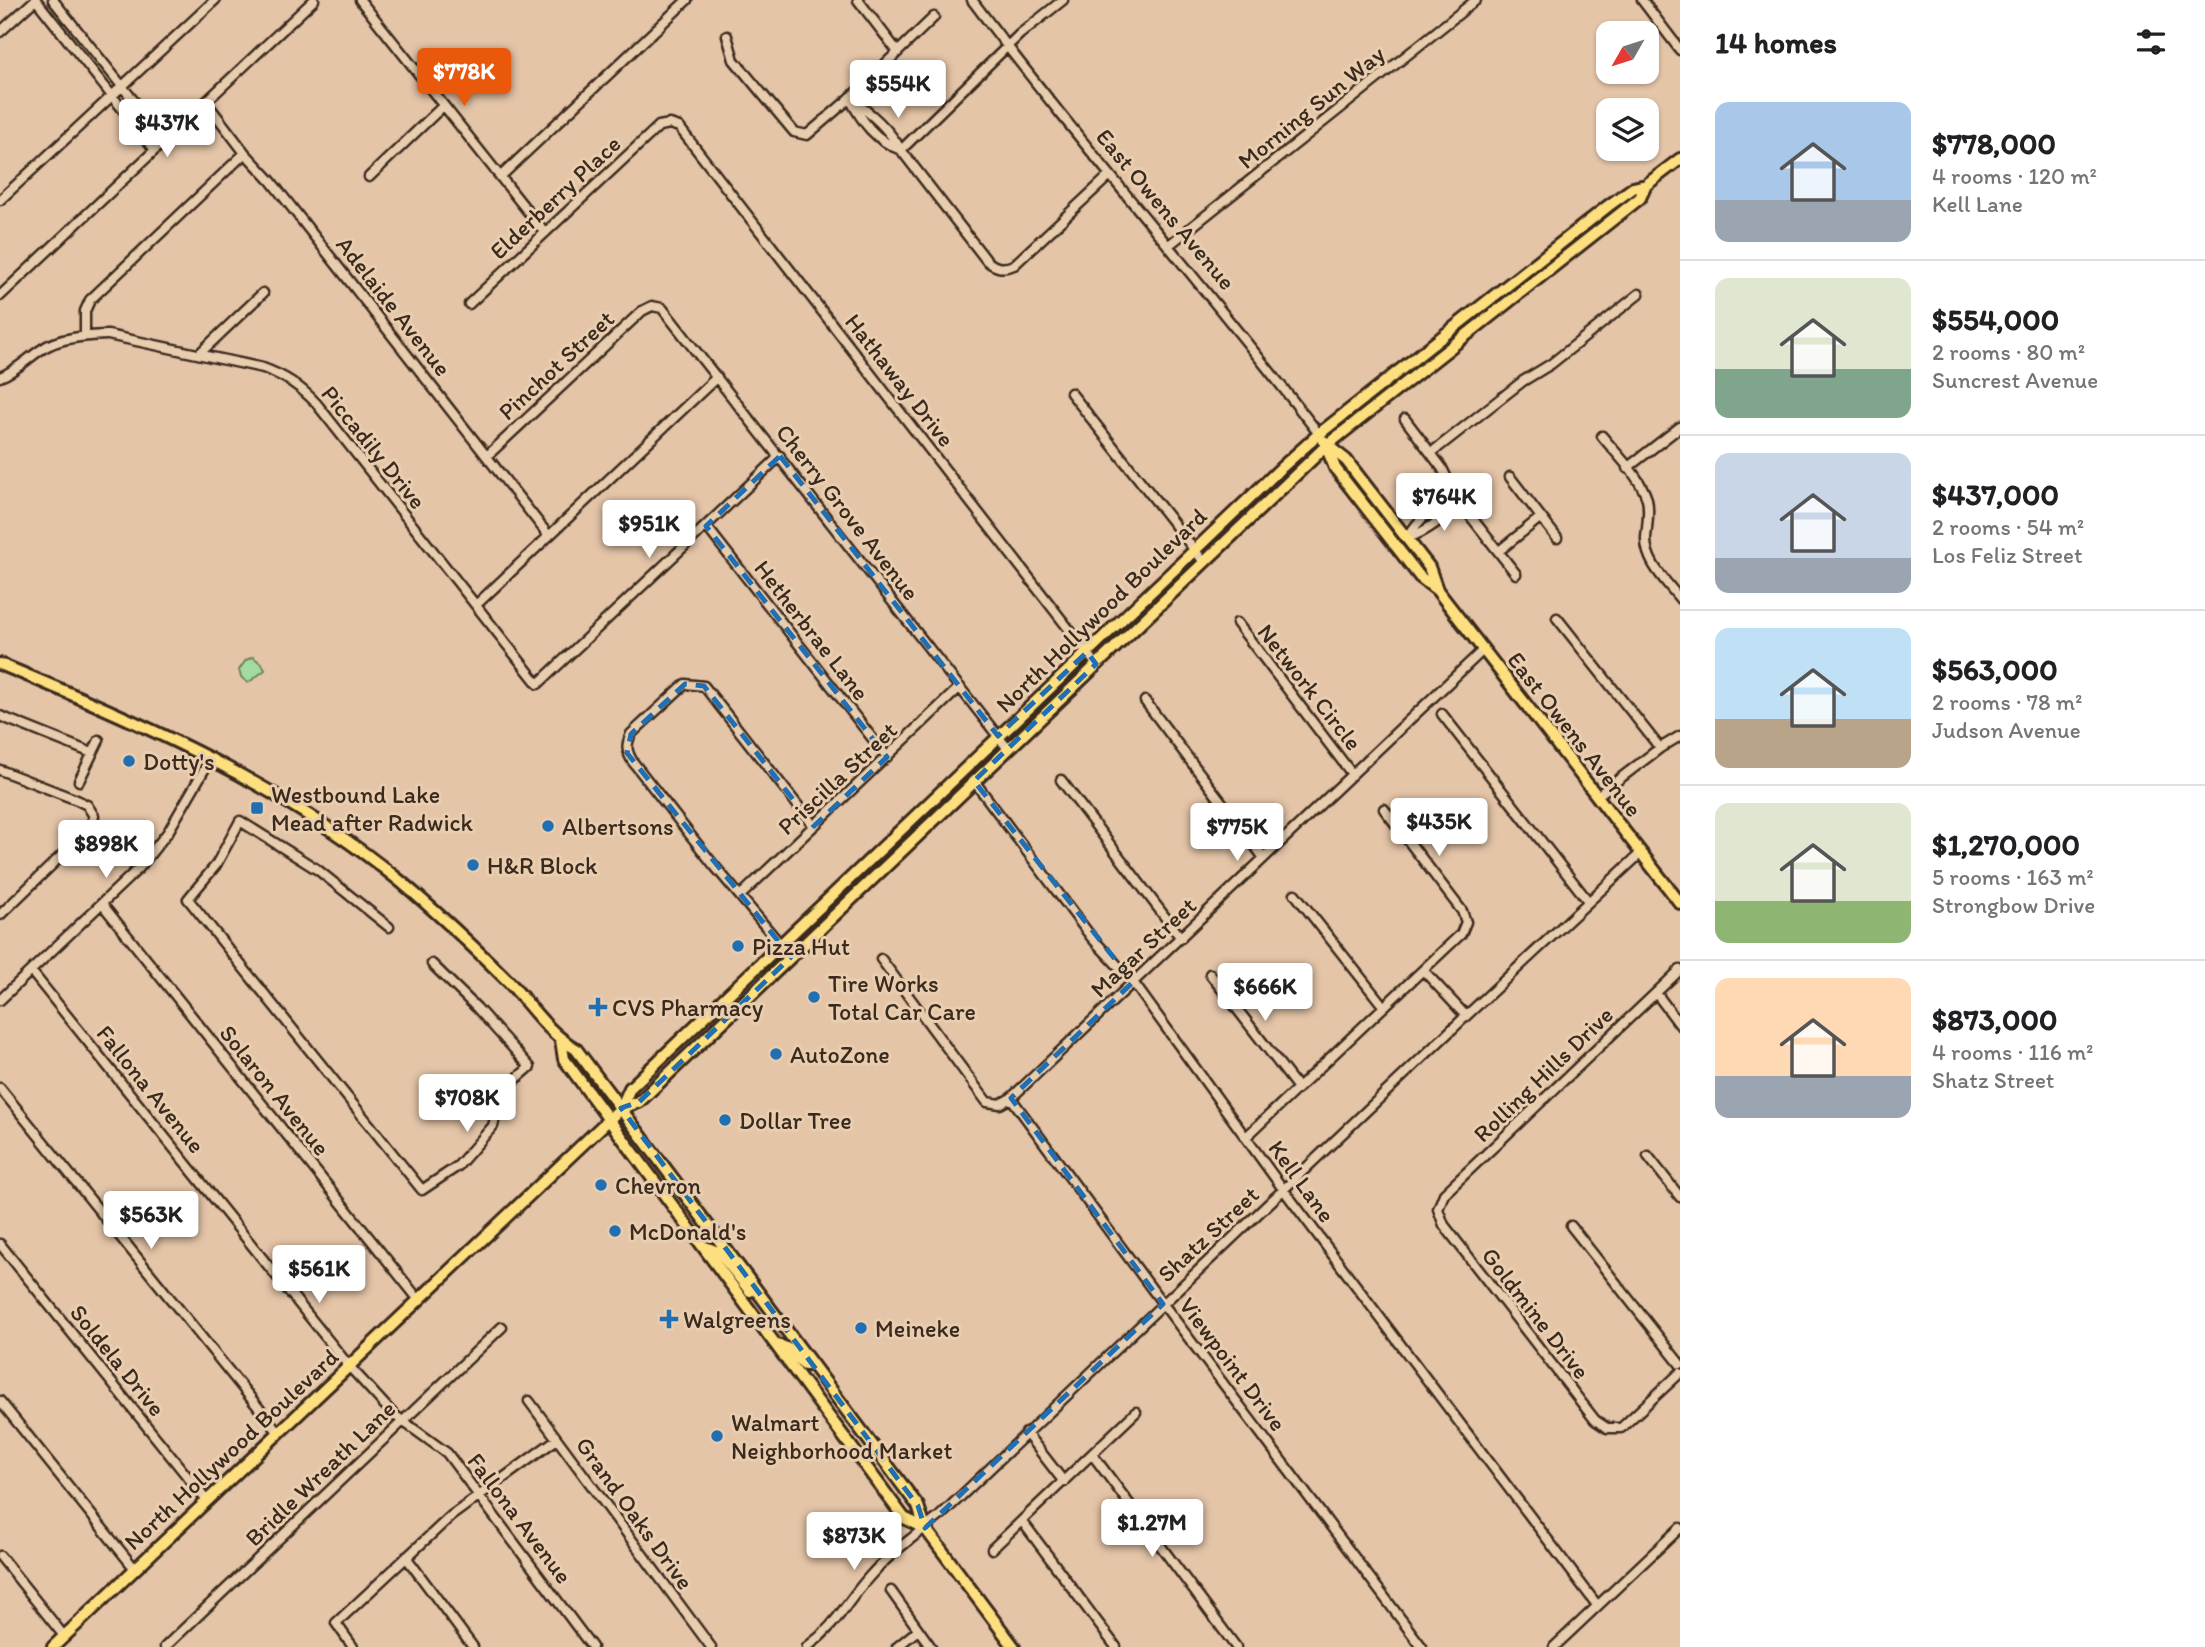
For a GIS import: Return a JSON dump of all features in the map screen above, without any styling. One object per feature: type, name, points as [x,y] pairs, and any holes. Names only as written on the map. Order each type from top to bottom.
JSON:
[{"type":"main road","name":"North Hollywood Boulevard","points":[[53,1647],[609,1120],[621,1108],[630,1088],[1319,434],[1608,206],[1633,188],[1646,185],[1680,159]]},
{"type":"main road","name":"North Hollywood Boulevard","points":[[621,1108],[639,1102],[1327,445],[1640,198],[1646,185]]},
{"type":"main road","name":"East Owens Avenue","points":[[1319,434],[1327,445],[1346,460],[1429,567],[1437,590]]},
{"type":"main road","name":"East Owens Avenue","points":[[1327,445],[1335,468],[1420,578],[1437,590],[1680,903]]},
{"type":"main road","points":[[0,664],[211,758],[326,826],[398,880],[477,951],[561,1040],[576,1049],[918,1506],[926,1528],[1014,1647]]},
{"type":"main road","points":[[707,1015],[718,1027]]},
{"type":"main road","points":[[561,1040],[564,1059],[904,1518],[926,1528]]},
{"type":"main road","points":[[702,1246],[720,1254],[749,1290],[759,1293]]},
{"type":"main road","points":[[776,1345],[785,1346],[805,1365],[813,1365]]},
{"type":"street","points":[[0,32],[35,0],[155,150]]},
{"type":"street","points":[[54,0],[166,141]]},
{"type":"street","points":[[0,200],[215,0]]},
{"type":"street","points":[[0,296],[314,0]]},
{"type":"street","points":[[360,0],[545,233]]},
{"type":"street","points":[[500,177],[687,0]]},
{"type":"street","points":[[858,0],[898,52]]},
{"type":"street","name":"East Owens Avenue","points":[[972,0],[1109,176],[1169,245],[1319,434]]},
{"type":"street","points":[[901,150],[1020,34],[1063,0]]},
{"type":"street","name":"Morning Sun Way","points":[[1169,245],[1476,0]]},
{"type":"street","points":[[1642,0],[1680,50]]},
{"type":"street","points":[[727,36],[734,60],[794,132],[807,135],[849,99],[934,17]]},
{"type":"street","points":[[849,99],[869,111],[892,135],[901,150],[995,267],[1004,269],[1014,265],[1109,176]]},
{"type":"street","name":"Adelaide Avenue","points":[[206,102],[549,536]]},
{"type":"street","points":[[369,177],[443,106]]},
{"type":"street","name":"Elderberry Place","points":[[469,304],[659,126],[670,124]]},
{"type":"street","name":"Hathaway Drive","points":[[670,124],[679,127],[1097,664]]},
{"type":"street","points":[[85,336],[85,311],[90,300],[245,153]]},
{"type":"street","points":[[199,354],[263,293]]},
{"type":"street","points":[[1432,453],[1523,381],[1552,364],[1639,294]]},
{"type":"street","name":"Pinchot Street","points":[[487,456],[642,311],[653,306]]},
{"type":"street","name":"Cherry Grove Avenue","points":[[653,306],[662,308],[718,377],[1007,749]]},
{"type":"street","name":"Piccadily Drive","points":[[0,377],[9,374],[44,347],[55,342],[108,335],[263,368],[299,385],[538,684],[706,526]]},
{"type":"street","points":[[476,605],[718,377]]},
{"type":"street","points":[[1071,393],[1204,562]]},
{"type":"street","points":[[1405,419],[1442,468],[1457,499],[1516,574]]},
{"type":"street","points":[[1628,468],[1680,427]]},
{"type":"street","points":[[1602,436],[1641,486],[1647,499],[1649,514],[1646,541],[1649,555],[1680,599]]},
{"type":"street","points":[[706,526],[780,456]]},
{"type":"street","points":[[1510,477],[1557,538]]},
{"type":"street","points":[[1407,538],[1422,533],[1452,509],[1457,499]]},
{"type":"street","points":[[1499,551],[1541,517]]},
{"type":"street","name":"Hetherbrae Lane","points":[[706,526],[887,757]]},
{"type":"street","points":[[1557,618],[1660,748]]},
{"type":"street","name":"Network Circle","points":[[1237,623],[1352,774]]},
{"type":"street","name":"Magar Street","points":[[1011,1098],[1483,649]]},
{"type":"street","points":[[792,957],[633,762],[627,753],[631,734],[685,684],[704,686],[814,826]]},
{"type":"street","name":"Priscilla Street","points":[[740,896],[960,687]]},
{"type":"street","points":[[1145,702],[1264,858]]},
{"type":"street","points":[[1442,714],[1588,901]]},
{"type":"street","points":[[0,716],[92,753]]},
{"type":"street","points":[[1597,796],[1680,736]]},
{"type":"street","points":[[79,781],[99,740]]},
{"type":"street","points":[[0,1000],[140,867],[168,832],[211,758]]},
{"type":"street","points":[[0,770],[77,800],[87,805],[94,816],[90,828],[0,915]]},
{"type":"street","points":[[1061,780],[1181,938]]},
{"type":"street","name":"Kell Lane","points":[[974,781],[1092,937],[1132,982],[1283,1189],[1597,1605]]},
{"type":"street","points":[[1246,1137],[1461,934],[1466,922],[1462,911],[1384,808]]},
{"type":"street","points":[[389,927],[318,870],[240,821],[216,865],[188,899],[422,1190],[458,1166],[493,1126],[501,1092],[530,1067],[477,1008],[432,964]]},
{"type":"street","name":"Shatz Street","points":[[807,1647],[831,1628],[868,1578],[895,1550],[926,1528],[1641,853]]},
{"type":"street","points":[[1295,894],[1384,1007]]},
{"type":"street","name":"Solaron Avenue","points":[[102,904],[419,1300]]},
{"type":"street","points":[[881,959],[988,1102],[1000,1104],[1011,1098]]},
{"type":"street","points":[[1423,970],[1466,1016]]},
{"type":"street","name":"Rolling Hills Drive","points":[[1438,1209],[1444,1194],[1680,970]]},
{"type":"street","name":"Fallona Avenue","points":[[31,971],[349,1366],[402,1422],[447,1452],[592,1647]]},
{"type":"street","points":[[1210,974],[1298,1088]]},
{"type":"street","points":[[1656,993],[1680,1025]]},
{"type":"street","points":[[0,1088],[279,1433]]},
{"type":"street","name":"Viewpoint Drive","points":[[1011,1098],[1422,1647]]},
{"type":"street","points":[[1648,1157],[1680,1197]]},
{"type":"street","name":"Goldmine Drive","points":[[1438,1209],[1444,1225],[1595,1420],[1607,1428],[1621,1428],[1680,1373]]},
{"type":"street","points":[[1571,1227],[1680,1364]]},
{"type":"street","name":"Soldela Drive","points":[[0,1244],[207,1501]]},
{"type":"street","name":"Bridle Wreath Lane","points":[[165,1647],[502,1327]]},
{"type":"street","points":[[0,1401],[135,1569]]},
{"type":"street","name":"Grand Oaks Drive","points":[[529,1401],[711,1647]]},
{"type":"street","points":[[992,1549],[1136,1412]]},
{"type":"street","points":[[1026,1433],[1064,1482]]},
{"type":"street","points":[[354,1647],[336,1623],[451,1516],[557,1439]]},
{"type":"street","points":[[1092,1454],[1236,1647]]},
{"type":"street","points":[[1022,1521],[1116,1647]]},
{"type":"street","points":[[1553,1647],[1680,1528]]},
{"type":"street","points":[[0,1556],[64,1636]]},
{"type":"street","points":[[406,1557],[473,1647]]},
{"type":"street","points":[[891,1591],[931,1647]]},
{"type":"street","points":[[897,1647],[918,1630]]},
{"type":"highlighted area","points":[[780,456],[998,736],[1087,652],[1096,664],[974,781],[1133,982],[1011,1098],[1163,1304],[925,1528],[918,1506],[621,1108],[639,1102],[791,957],[627,753],[631,734],[685,684],[704,686],[814,826],[887,757],[706,526]]},
{"type":"green space","points":[[253,657],[265,670],[248,683],[241,677],[239,670],[246,660]]},
{"type":"place","name":"Dotty's","points":[[129,761]]},
{"type":"place","name":"Westbound Lake Mead after Radwick","points":[[257,808]]},
{"type":"place","name":"Albertsons","points":[[548,826]]},
{"type":"place","name":"H&R Block","points":[[473,865]]},
{"type":"place","name":"Pizza Hut","points":[[738,946]]},
{"type":"place","name":"Tire Works Total Car Care","points":[[814,997]]},
{"type":"place","name":"CVS Pharmacy","points":[[598,1007]]},
{"type":"place","name":"AutoZone","points":[[776,1054]]},
{"type":"place","name":"Dollar Tree","points":[[725,1120]]},
{"type":"place","name":"Chevron","points":[[601,1185]]},
{"type":"place","name":"McDonald's","points":[[615,1231]]},
{"type":"place","name":"Walgreens","points":[[669,1319]]},
{"type":"place","name":"Meineke","points":[[861,1328]]},
{"type":"place","name":"Walmart Neighborhood Market","points":[[717,1436]]}]
